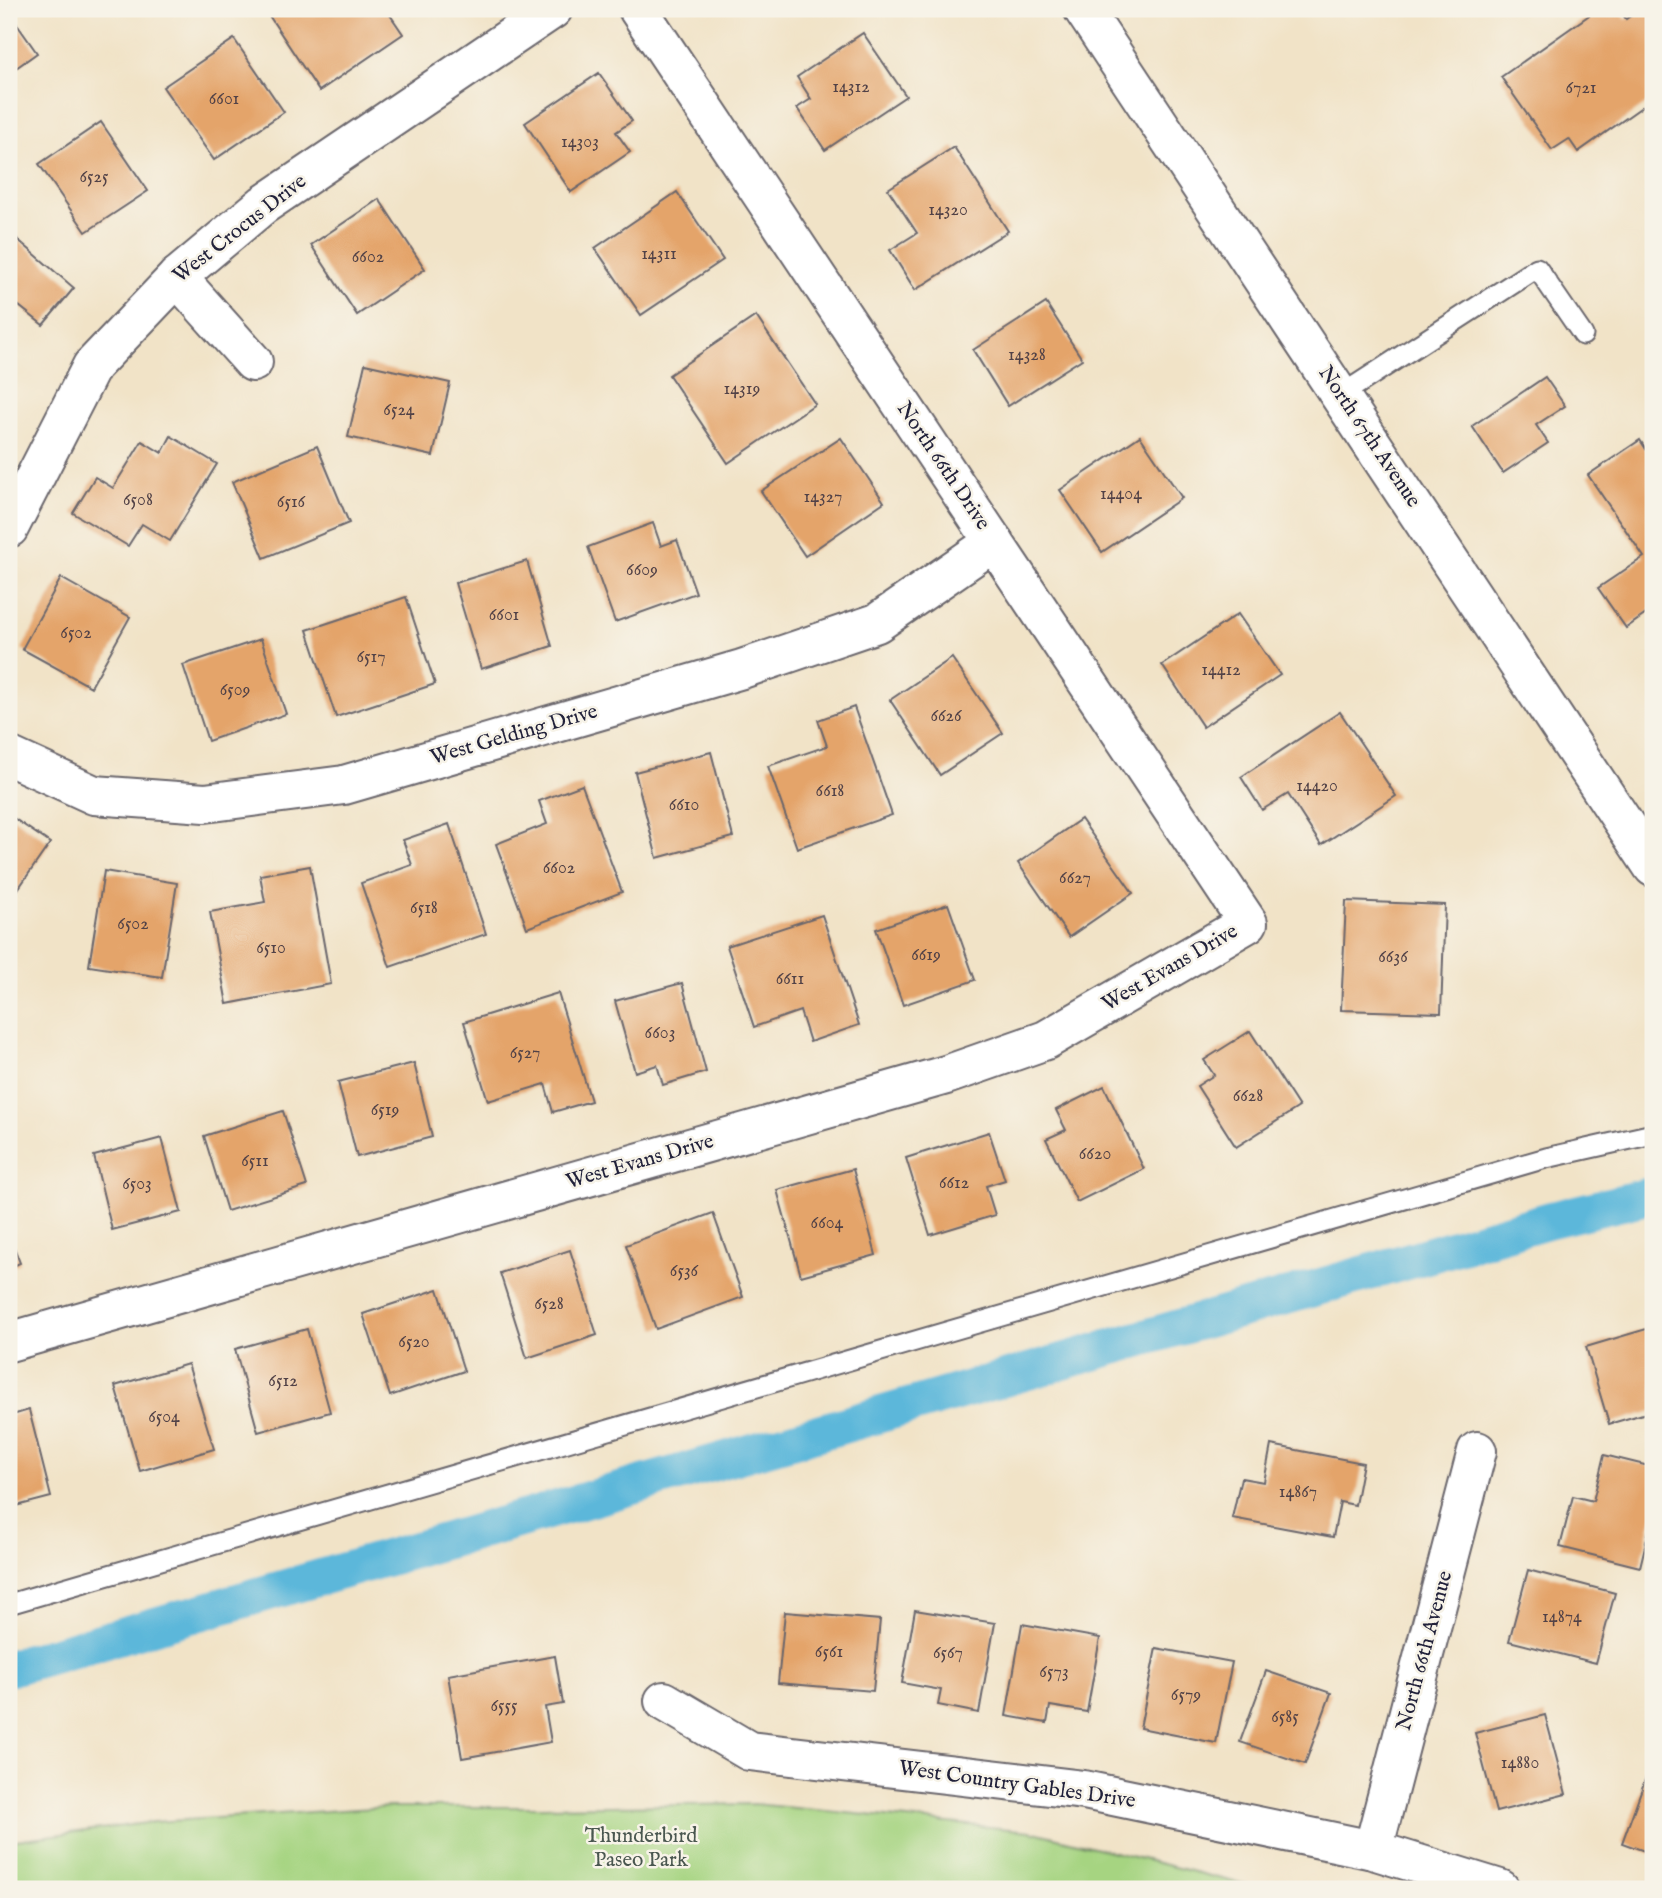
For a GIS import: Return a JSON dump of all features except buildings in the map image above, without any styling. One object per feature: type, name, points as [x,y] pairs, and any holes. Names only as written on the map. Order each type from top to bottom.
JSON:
[{"type":"street","name":"West Crocus Drive","points":[[9,528],[92,366],[177,277],[263,205],[554,9]]},
{"type":"street","name":"North 66th Drive","points":[[638,9],[1248,923]]},
{"type":"street","name":"North 67th Avenue","points":[[1083,9],[1653,867]]},
{"type":"street","points":[[177,277],[253,362]]},
{"type":"street","name":"West Gelding Drive","points":[[9,756],[94,795],[205,803],[344,785],[742,669],[877,623],[994,542]]},
{"type":"street","name":"West Evans Drive","points":[[9,1342],[946,1075],[1046,1040],[1248,923]]},
{"type":"street","name":"North 66th Avenue","points":[[1373,1850],[1477,1451]]},
{"type":"street","name":"West Country Gables Drive","points":[[664,1701],[749,1751],[1084,1790],[1373,1850],[1500,1889]]},
{"type":"lane","points":[[1341,395],[1537,268],[1583,335]]},
{"type":"lane","points":[[9,1604],[1546,1158],[1653,1134]]},
{"type":"green space","name":"Thunderbird Paseo Park","points":[[754,1804],[1030,1831],[1262,1889],[9,1889],[9,1841],[154,1822],[390,1807]]},
{"type":"waterway","points":[[9,1668],[1549,1220],[1653,1195]]}]
